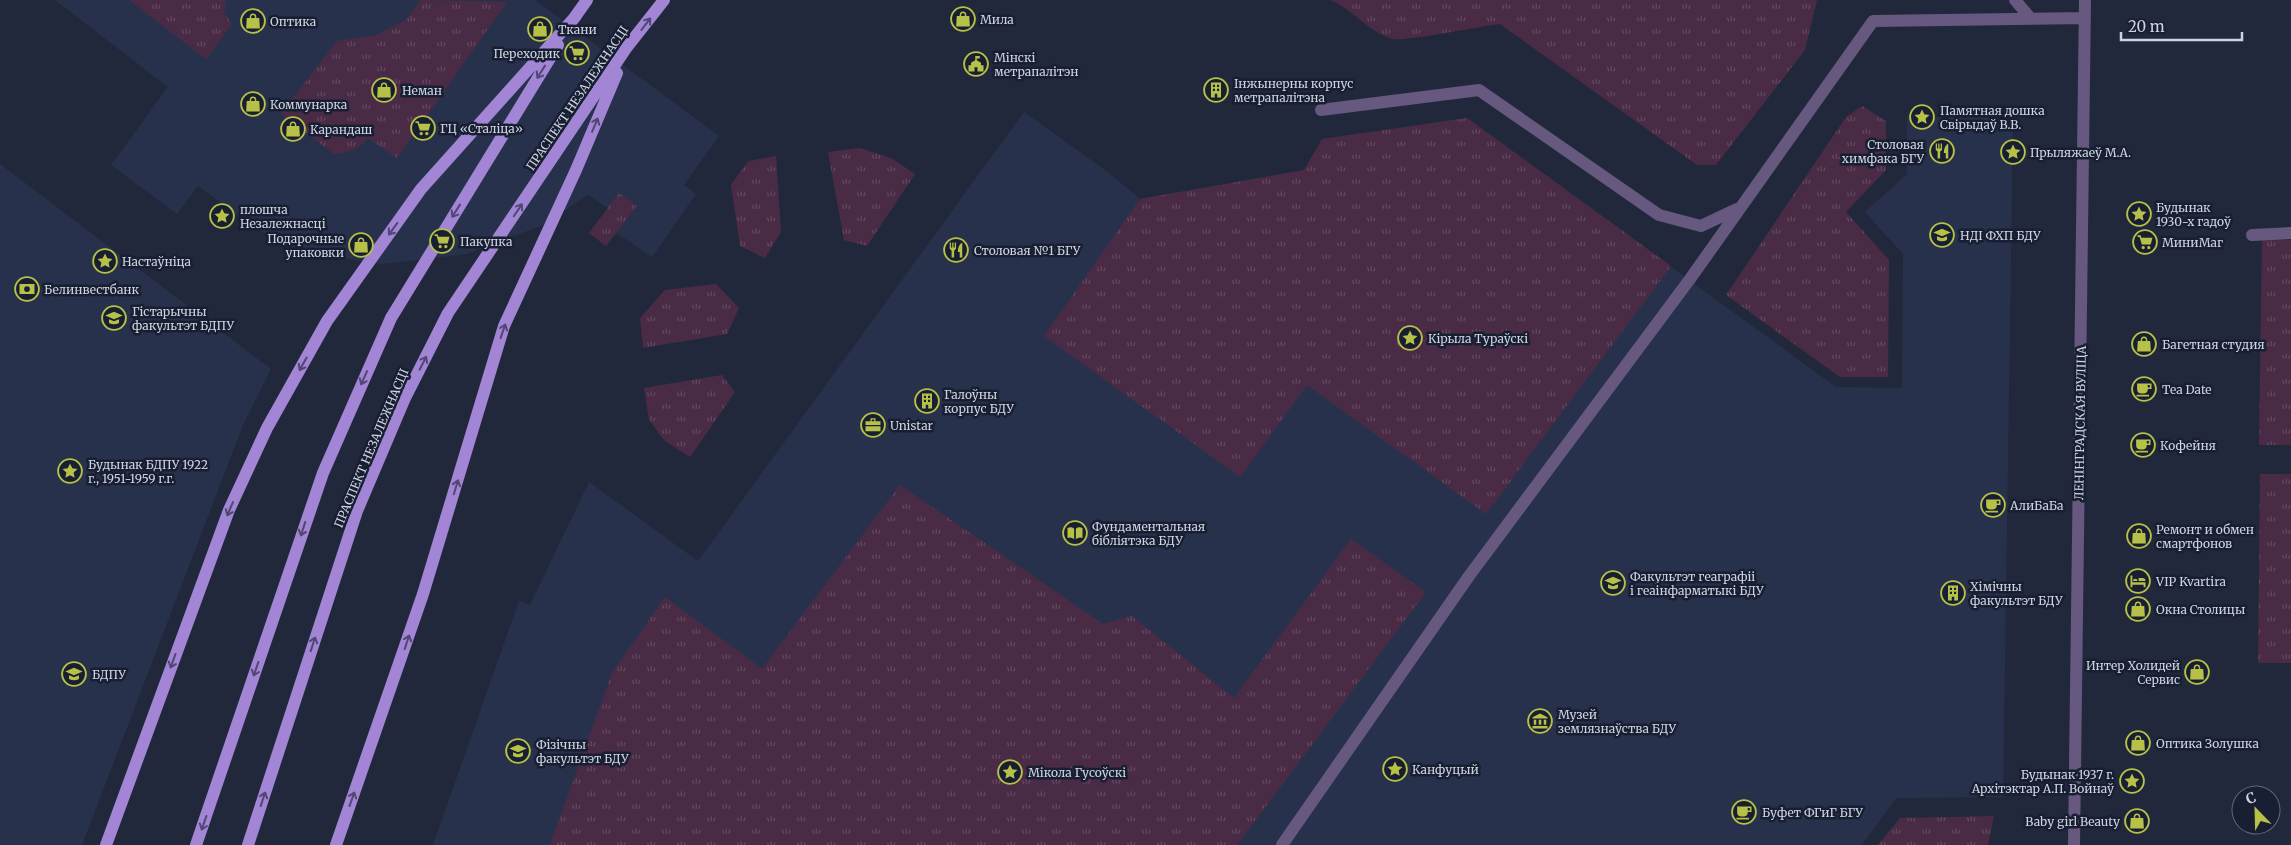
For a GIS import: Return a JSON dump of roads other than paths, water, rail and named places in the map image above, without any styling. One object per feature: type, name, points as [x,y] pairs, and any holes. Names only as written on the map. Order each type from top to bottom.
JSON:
[{"type":"main road","points":[[196,844],[318,489],[390,318],[587,0]]},
{"type":"main road","name":"ПРАСПЕКТ НЕЗАЛЕЖНАСЦІ","points":[[248,845],[357,511],[404,398],[448,313],[627,47],[664,0]]},
{"type":"main road","points":[[106,845],[228,510],[266,428],[326,321],[422,189],[576,16]]},
{"type":"main road","points":[[336,845],[423,594],[504,326],[576,170],[627,47]]},
{"type":"street","points":[[2015,0],[2031,19]]},
{"type":"street","name":"ЛЕНІНГРАДСКАЯ ВУЛІЦА","points":[[2074,845],[2085,0]]},
{"type":"street","points":[[1282,845],[1469,576],[1690,280],[1739,208],[1873,21],[2085,18]]},
{"type":"street","points":[[1321,110],[1480,90],[1659,216],[1701,226],[1739,208]]},
{"type":"street","points":[[2252,235],[2291,234]]},
{"type":"place","name":"Мила","points":[[963,19]]},
{"type":"place","name":"Оптика","points":[[253,21]]},
{"type":"place","name":"Ткани","points":[[540,29]]},
{"type":"place","name":"Переходик","points":[[577,53]]},
{"type":"place","name":"Мінскі метрапалітэн","points":[[976,64]]},
{"type":"place","name":"Неман","points":[[384,90]]},
{"type":"place","name":"Інжынерны корпус метрапалітэна","points":[[1216,90]]},
{"type":"place","name":"Коммунарка","points":[[253,104]]},
{"type":"place","name":"Памятная дошка Свірыдаў В.В.","points":[[1922,117]]},
{"type":"place","name":"ГЦ «Сталіца»","points":[[423,128]]},
{"type":"place","name":"Карандаш","points":[[293,129]]},
{"type":"place","name":"Столовая химфака БГУ","points":[[1942,151]]},
{"type":"place","name":"Прыляжаеў М.А.","points":[[2013,152]]},
{"type":"place","name":"Будынак 1930-х гадоў","points":[[2139,214]]},
{"type":"place","name":"плошча Незалежнасці","points":[[222,216]]},
{"type":"place","name":"НДІ ФХП БДУ","points":[[1942,235]]},
{"type":"place","name":"Пакупка","points":[[442,241]]},
{"type":"place","name":"МиниМаг","points":[[2145,242]]},
{"type":"place","name":"Подарочные упаковки","points":[[361,245]]},
{"type":"place","name":"Столовая №1 БГУ","points":[[956,250]]},
{"type":"place","name":"Настаўніца","points":[[105,261]]},
{"type":"place","name":"Белинвестбанк","points":[[27,289]]},
{"type":"place","name":"Гістарычны факультэт БДПУ","points":[[114,318]]},
{"type":"place","name":"Кірыла Тураўскі","points":[[1410,338]]},
{"type":"place","name":"Багетная студия","points":[[2144,344]]},
{"type":"place","name":"Tea Date","points":[[2144,389]]},
{"type":"place","name":"Галоўны корпус БДУ","points":[[927,401]]},
{"type":"place","name":"Unistar","points":[[873,425]]},
{"type":"place","name":"Кофейня","points":[[2143,445]]},
{"type":"place","name":"Будынак БДПУ 1922 г., 1951-1959 г.г.","points":[[70,471]]},
{"type":"place","name":"АлиБаБа","points":[[1993,505]]},
{"type":"place","name":"Фундаментальная бібліятэка БДУ","points":[[1075,533]]},
{"type":"place","name":"Ремонт и обмен смартфонов","points":[[2139,536]]},
{"type":"place","name":"VIP Kvartira","points":[[2138,581]]},
{"type":"place","name":"Факультэт геаграфіі і геаінфарматыкі БДУ","points":[[1613,583]]},
{"type":"place","name":"Хімічны факультэт БДУ","points":[[1953,593]]},
{"type":"place","name":"Окна Столицы","points":[[2138,609]]},
{"type":"place","name":"Интер Холидей Сервис","points":[[2197,672]]},
{"type":"place","name":"БДПУ","points":[[74,674]]},
{"type":"place","name":"Музей землязнаўства БДУ","points":[[1540,721]]},
{"type":"place","name":"Оптика Золушка","points":[[2138,743]]},
{"type":"place","name":"Фізічны факультэт БДУ","points":[[518,751]]},
{"type":"place","name":"Канфуцый","points":[[1395,769]]},
{"type":"place","name":"Мікола Гусоўскі","points":[[1010,772]]},
{"type":"place","name":"Будынак 1937 г. Архітэктар А.П. Войнаў","points":[[2132,781]]},
{"type":"place","name":"Буфет ФГиГ БГУ","points":[[1744,812]]},
{"type":"place","name":"Baby girl Beauty","points":[[2137,821]]}]
